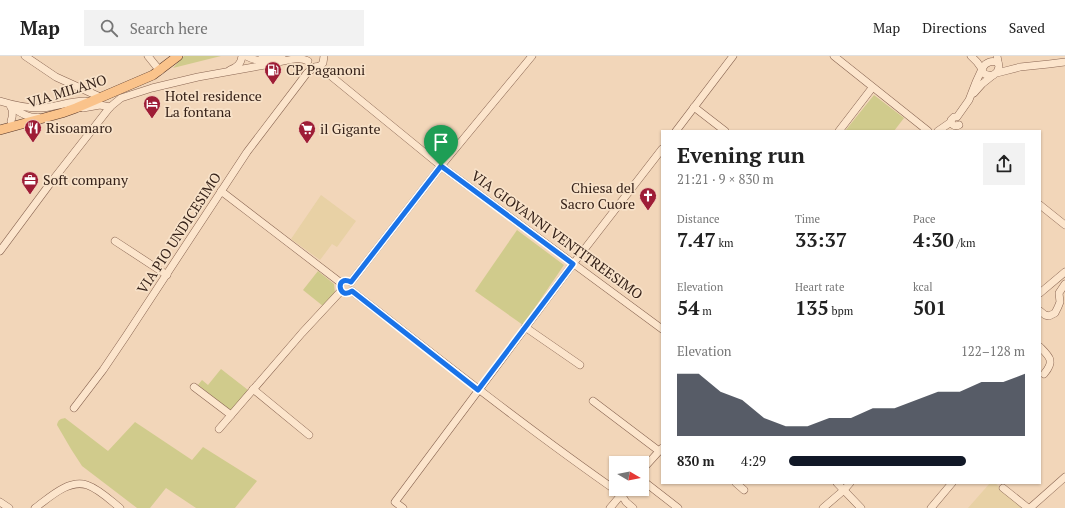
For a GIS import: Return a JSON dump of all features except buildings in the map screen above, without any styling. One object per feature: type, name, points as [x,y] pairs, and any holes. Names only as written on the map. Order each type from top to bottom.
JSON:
[{"type":"main road","points":[[117,90],[153,75],[178,56]]},
{"type":"main road","name":"VIA MILANO","points":[[0,124],[88,104],[98,96],[117,90]]},
{"type":"main road","name":"VIA MILANO","points":[[0,130],[71,110],[117,90]]},
{"type":"street","points":[[26,56],[52,75],[98,96]]},
{"type":"street","points":[[148,56],[160,70]]},
{"type":"street","points":[[244,56],[261,61],[276,62],[299,59],[317,61]]},
{"type":"street","points":[[244,56],[249,68]]},
{"type":"street","points":[[227,72],[237,67],[244,56]]},
{"type":"street","points":[[262,56],[271,58],[282,56]]},
{"type":"street","points":[[351,282],[441,166],[532,56]]},
{"type":"street","points":[[677,130],[733,56]]},
{"type":"street","points":[[834,56],[872,88],[927,130]]},
{"type":"street","points":[[972,56],[977,62],[984,62],[991,59],[1011,66],[1020,67]]},
{"type":"street","name":"VIA GIOVANNI VENTITREESIMO","points":[[317,61],[326,72],[441,166],[661,327]]},
{"type":"street","name":"VIA PIO UNDICESIMO","points":[[74,408],[115,352],[257,139],[317,61]]},
{"type":"street","points":[[971,97],[982,84],[995,74],[999,67],[997,61]]},
{"type":"street","points":[[0,251],[97,123],[109,108],[121,98],[133,93],[191,78],[268,65],[276,62]]},
{"type":"street","points":[[984,62],[983,72],[987,75],[1020,67],[1065,62]]},
{"type":"street","points":[[939,130],[954,120],[966,106],[971,97],[984,62]]},
{"type":"street","points":[[840,130],[872,88]]},
{"type":"street","points":[[0,101],[10,105],[29,117],[34,118],[62,113]]},
{"type":"street","points":[[10,105],[41,108],[72,102],[109,108]]},
{"type":"street","points":[[71,110],[88,104]]},
{"type":"street","points":[[88,104],[97,112],[97,123]]},
{"type":"street","points":[[10,105],[13,114],[11,121]]},
{"type":"street","points":[[694,107],[724,130]]},
{"type":"street","points":[[954,120],[953,125],[959,128]]},
{"type":"street","points":[[403,508],[395,502],[525,327],[661,150]]},
{"type":"street","points":[[221,191],[347,293],[352,291]]},
{"type":"street","points":[[1041,206],[1065,225]]},
{"type":"street","points":[[1055,217],[1065,221]]},
{"type":"street","points":[[115,241],[166,275]]},
{"type":"street","points":[[1041,292],[1065,272]]},
{"type":"street","points":[[1041,312],[1044,315],[1049,316],[1055,313],[1059,304],[1059,294],[1065,283],[1058,278]]},
{"type":"street","points":[[219,429],[302,334],[346,280],[351,282]]},
{"type":"street","points":[[351,282],[353,285],[352,291]]},
{"type":"street","points":[[352,291],[478,390],[566,455],[609,483]]},
{"type":"street","points":[[525,327],[580,365]]},
{"type":"street","points":[[1041,348],[1049,357],[1050,361],[1044,374]]},
{"type":"street","points":[[194,387],[231,415]]},
{"type":"street","points":[[253,389],[309,435]]},
{"type":"street","points":[[593,401],[661,449],[649,462]]},
{"type":"street","points":[[1003,488],[1029,508],[1065,477]]},
{"type":"street","points":[[35,508],[62,489],[80,484],[94,488],[120,508]]},
{"type":"street","points":[[737,484],[744,490]]},
{"type":"street","points":[[838,484],[861,508]]},
{"type":"street","points":[[823,508],[849,484]]},
{"type":"street","points":[[931,508],[951,484]]},
{"type":"street","points":[[649,485],[678,508]]},
{"type":"street","points":[[610,508],[620,496]]},
{"type":"street","points":[[624,496],[626,502],[633,508]]},
{"type":"street","points":[[0,502],[8,508]]},
{"type":"shaded area","points":[[184,56],[221,56],[173,68]]},
{"type":"shaded area","points":[[874,95],[904,118],[895,130],[846,130]]},
{"type":"shaded area","points":[[321,195],[356,221],[337,247],[332,244],[320,260],[291,239]]},
{"type":"shaded area","points":[[517,230],[564,265],[523,325],[475,291]]},
{"type":"shaded area","points":[[318,271],[334,284],[335,293],[323,306],[303,290]]},
{"type":"shaded area","points":[[221,369],[248,390],[231,411],[198,385],[202,380],[208,385]]},
{"type":"shaded area","points":[[65,418],[108,451],[135,422],[192,460],[203,447],[257,481],[235,508],[196,508],[166,488],[150,508],[137,508],[82,466],[57,425],[60,420]]},
{"type":"shaded area","points":[[989,484],[996,484],[1024,508],[968,508]]},
{"type":"place","name":"CP Paganoni","points":[[273,85]]},
{"type":"place","name":"Hotel residence La fontana","points":[[152,119]]},
{"type":"place","name":"Risoamaro","points":[[33,143]]},
{"type":"place","name":"il Gigante","points":[[307,144]]},
{"type":"place","name":"Soft company","points":[[30,195]]},
{"type":"place","name":"Chiesa del Sacro Cuore","points":[[648,211]]},
{"type":"route","points":[[441,166],[573,264],[478,390],[352,291],[345,293],[341,291],[340,287],[344,280],[351,282],[441,166]]}]
